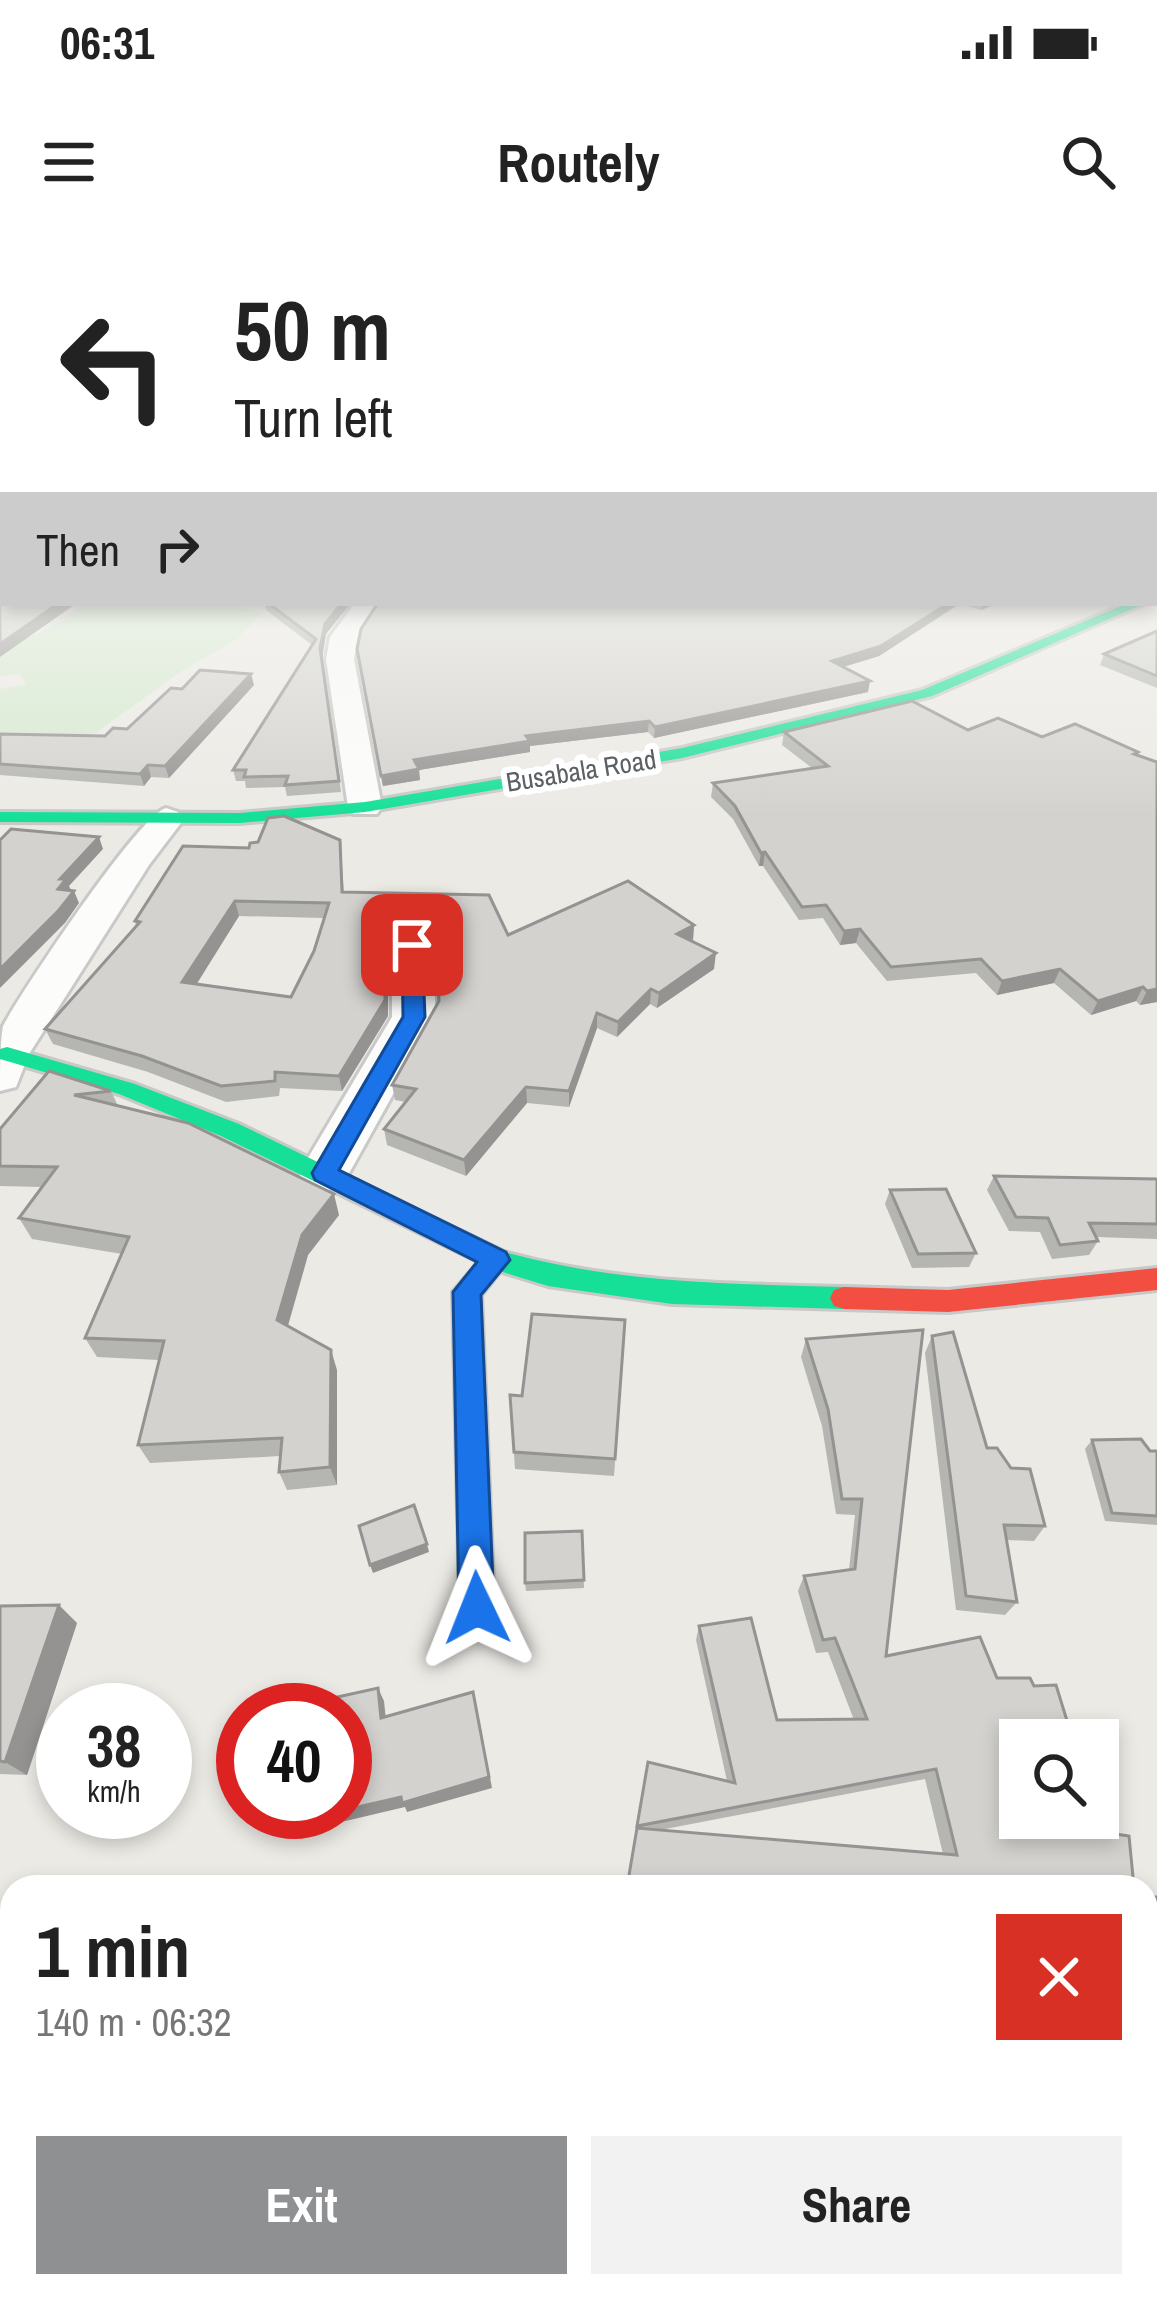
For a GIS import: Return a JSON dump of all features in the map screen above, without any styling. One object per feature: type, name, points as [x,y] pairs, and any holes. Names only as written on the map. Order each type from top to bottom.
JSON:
[{"type":"street","points":[[354,624],[344,638],[340,659],[365,807]]},
{"type":"street","name":"Busabala Road","points":[[0,817],[240,818],[365,807],[682,753],[927,693],[1090,624]]},
{"type":"street","points":[[166,819],[133,862],[4,1065],[127,1089],[324,1173],[496,1260],[548,1275],[673,1293],[948,1301],[1157,1279]]},
{"type":"street","points":[[324,1173],[414,1017],[412,945]]},
{"type":"street","points":[[477,1608],[467,1292],[496,1260]]},
{"type":"green space","points":[[55,624],[251,624],[237,639],[182,671],[91,736],[28,734],[11,751],[0,753],[0,689],[27,684],[19,674],[0,676],[0,644]]},
{"type":"building","points":[[0,624],[29,624],[0,644]]},
{"type":"building","points":[[296,624],[325,624],[320,648],[339,781],[285,785],[288,776],[244,777],[246,770],[233,770],[316,639]]},
{"type":"building","points":[[364,624],[916,624],[881,646],[832,661],[870,681],[655,727],[649,721],[526,736],[530,741],[414,760],[419,769],[381,776],[357,649]]},
{"type":"building","points":[[1157,631],[1157,676],[1104,654]]},
{"type":"building","points":[[200,670],[251,674],[165,766],[148,765],[140,774],[0,764],[0,734],[105,736],[113,728],[127,729],[171,688],[182,689]]},
{"type":"building","points":[[912,701],[968,730],[998,718],[1042,737],[1075,724],[1157,762],[1157,989],[1143,987],[1098,1001],[1060,969],[1002,981],[981,959],[891,967],[860,929],[844,931],[826,905],[802,907],[765,852],[761,853],[735,806],[713,783],[828,766],[784,732]]},
{"type":"building","points":[[284,816],[340,840],[342,892],[489,895],[508,935],[628,881],[694,925],[677,934],[716,953],[659,993],[651,989],[618,1022],[597,1013],[569,1091],[526,1087],[464,1160],[384,1129],[416,1089],[392,1085],[439,1001],[435,929],[425,916],[395,916],[386,927],[385,1000],[339,1076],[275,1072],[275,1081],[221,1086],[142,1056],[45,1029],[140,922],[135,921],[183,846],[249,848],[250,843],[258,842],[268,818]],"holes":[[[235,901],[329,903],[314,951],[291,997],[182,982]]]},
{"type":"building","points":[[11,829],[99,837],[60,879],[66,879],[58,889],[74,891],[0,969],[0,840]]},
{"type":"building","points":[[49,1071],[111,1091],[74,1095],[188,1123],[334,1194],[302,1235],[277,1320],[331,1350],[330,1467],[279,1472],[282,1438],[138,1445],[164,1341],[85,1338],[129,1237],[19,1218],[57,1167],[0,1166],[0,1129]]},
{"type":"building","points":[[994,1176],[1157,1179],[1157,1224],[1089,1223],[1098,1241],[1060,1245],[1048,1218],[1016,1217]]},
{"type":"building","points":[[946,1189],[976,1253],[918,1254],[890,1190]]},
{"type":"building","points":[[532,1314],[625,1320],[615,1459],[514,1452],[510,1395],[522,1396]]},
{"type":"building","points":[[923,1330],[886,1656],[980,1637],[997,1678],[1030,1678],[1034,1686],[1056,1685],[1067,1719],[999,1719],[999,1839],[1129,1836],[1133,1875],[629,1875],[637,1828],[957,1855],[936,1769],[637,1826],[648,1762],[735,1783],[699,1626],[751,1618],[777,1720],[867,1719],[835,1638],[823,1640],[804,1576],[855,1569],[862,1499],[842,1499],[828,1409],[806,1339]]},
{"type":"building","points":[[953,1332],[987,1448],[997,1448],[1011,1468],[1030,1469],[1045,1526],[1004,1525],[1017,1602],[966,1596],[932,1336]]},
{"type":"building","points":[[1141,1439],[1150,1451],[1157,1451],[1157,1516],[1112,1513],[1092,1440]]},
{"type":"building","points":[[414,1505],[427,1544],[370,1565],[359,1526]]},
{"type":"building","points":[[582,1531],[584,1580],[525,1583],[525,1533]]},
{"type":"building","points":[[59,1605],[5,1762],[0,1761],[0,1606]]},
{"type":"building","points":[[378,1688],[381,1718],[473,1692],[489,1777],[402,1803],[401,1797],[372,1804],[372,1689]]},
{"type":"traffic: fast","points":[[0,817],[240,818],[365,807],[682,753],[927,693],[1090,624]]},
{"type":"traffic: fast","points":[[7,1054],[127,1089],[230,1130],[496,1260],[548,1275],[672,1293],[844,1298]]},
{"type":"traffic: slow","points":[[477,1608],[467,1292],[496,1260]]},
{"type":"traffic: jam","points":[[844,1298],[948,1301],[1157,1279]]},
{"type":"route","points":[[412,945],[414,1017],[324,1173],[496,1260],[467,1292],[477,1608]]}]
